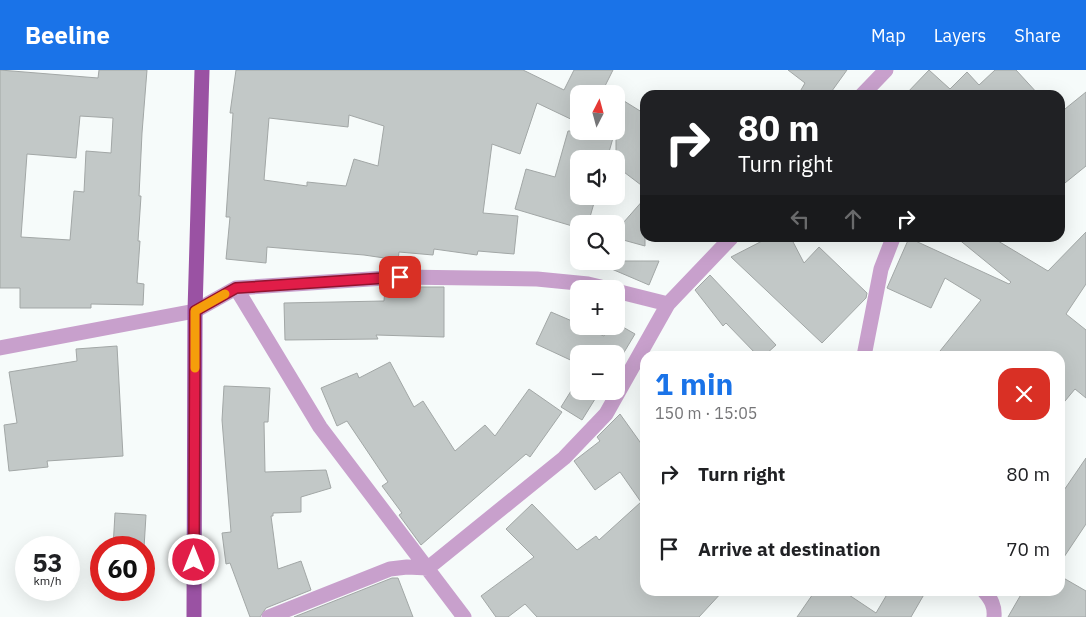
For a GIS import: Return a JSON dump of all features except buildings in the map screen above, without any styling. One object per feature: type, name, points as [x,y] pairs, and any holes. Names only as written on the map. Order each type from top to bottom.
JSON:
[{"type":"main road","points":[[194,617],[195,311],[202,70]]},
{"type":"street","points":[[867,90],[886,70]]},
{"type":"street","points":[[642,351],[668,304],[727,242]]},
{"type":"street","points":[[865,351],[881,269],[891,242]]},
{"type":"street","points":[[0,348],[195,311],[236,288],[400,277],[537,279],[570,282]]},
{"type":"street","points":[[236,288],[320,427],[464,617]]},
{"type":"street","points":[[625,293],[668,304]]},
{"type":"street","points":[[269,617],[390,569],[407,566],[428,568],[564,458],[606,414],[640,354]]},
{"type":"street","points":[[988,596],[994,610],[994,617]]},
{"type":"slow traffic","points":[[195,368],[195,311],[225,294]]},
{"type":"route","points":[[194,560],[195,311],[236,288],[400,277]]}]
